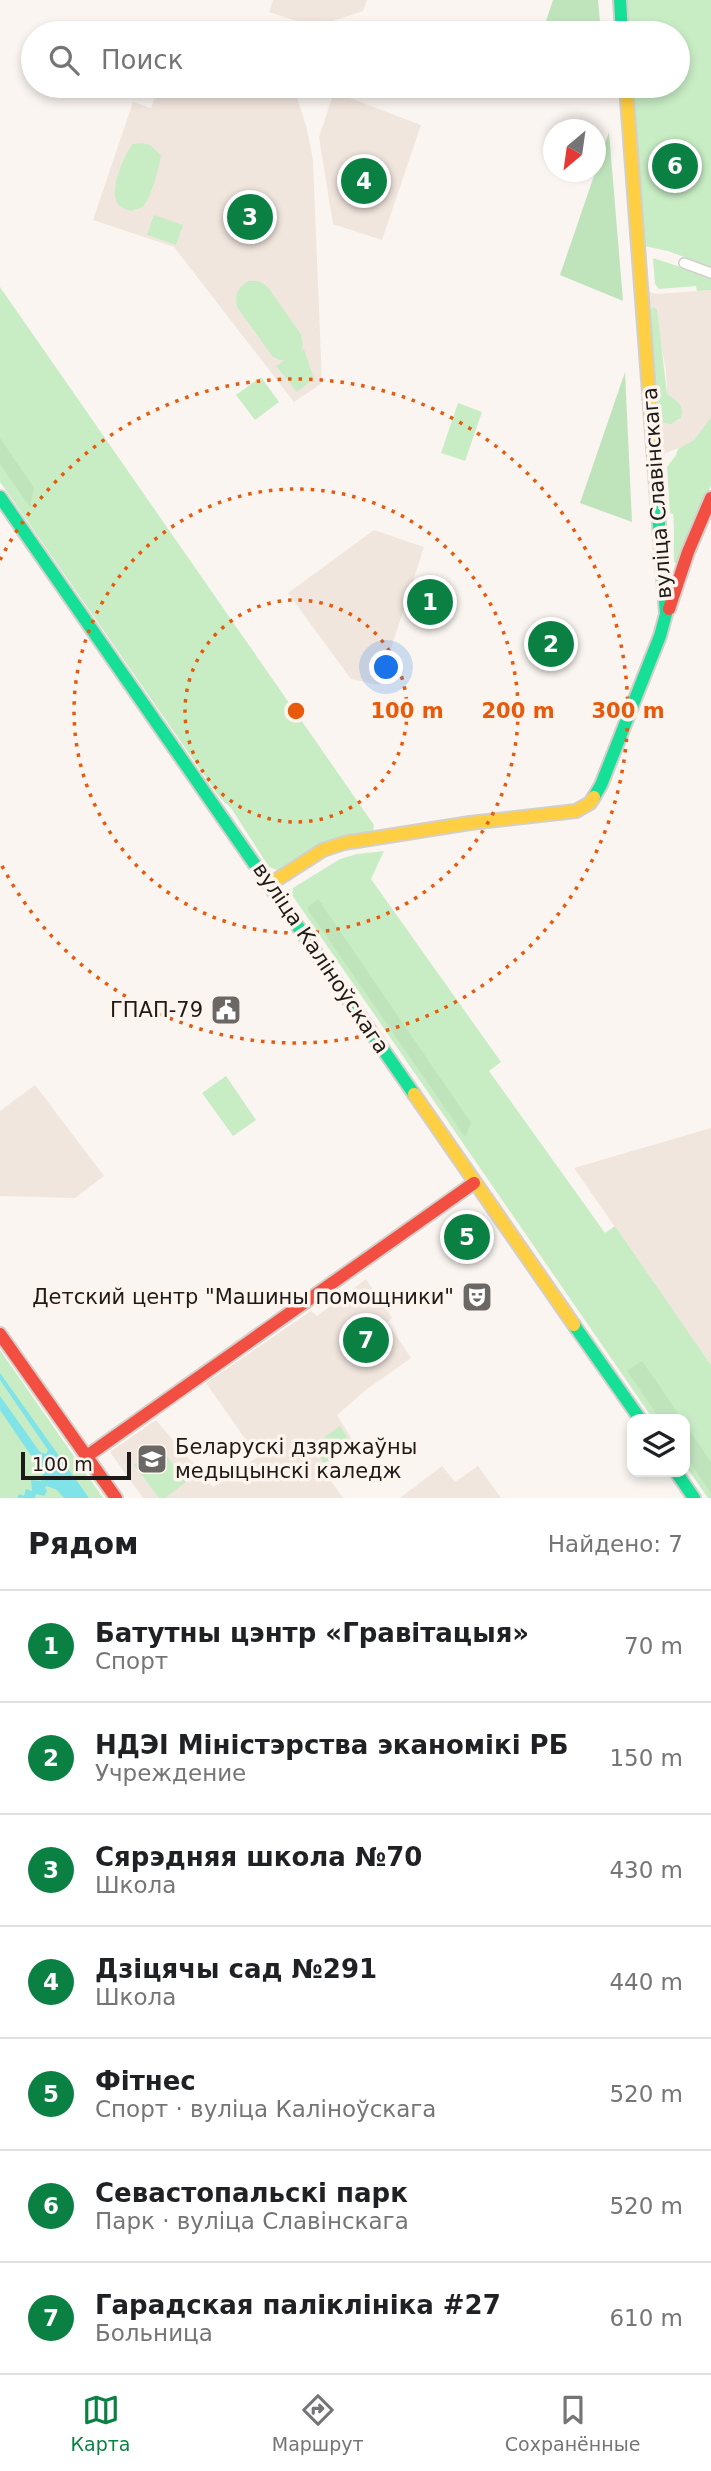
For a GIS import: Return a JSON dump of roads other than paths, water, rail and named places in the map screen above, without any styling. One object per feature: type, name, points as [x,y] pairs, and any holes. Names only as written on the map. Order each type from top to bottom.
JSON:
[{"type":"street","points":[[620,0],[621,21]]},
{"type":"street","name":"вуліца Славінскага","points":[[270,884],[323,850],[344,843],[458,825],[567,812],[584,807],[601,785],[665,623],[664,574],[627,98]]},
{"type":"street","points":[[684,263],[711,273]]},
{"type":"street","name":"вуліца Каліноўскага","points":[[0,497],[636,1414]]},
{"type":"street","points":[[665,623],[680,574],[711,498]]},
{"type":"street","points":[[664,574],[680,574]]},
{"type":"street","points":[[86,1456],[474,1183]]},
{"type":"street","points":[[0,1334],[116,1498]]},
{"type":"street","points":[[679,1477],[694,1498]]},
{"type":"water","points":[[0,1373],[89,1498],[64,1498],[57,1490],[47,1486],[44,1496],[36,1494],[35,1498],[17,1498],[19,1494],[24,1496],[26,1489],[32,1491],[31,1480],[41,1481],[43,1473],[0,1410],[0,1396],[40,1452],[46,1454],[48,1450],[0,1380]]},
{"type":"place","name":"Севастопальскі парк","points":[[675,166]]},
{"type":"place","name":"Дзіцячы сад №291","points":[[364,181]]},
{"type":"place","name":"Сярэдняя школа №70","points":[[250,217]]},
{"type":"place","name":"Батутны цэнтр «Гравітацыя»","points":[[430,602]]},
{"type":"place","name":"НДЭІ Міністэрства эканомікі РБ","points":[[551,644]]},
{"type":"place","name":"ГПАП-79","points":[[226,1010]]},
{"type":"place","name":"Фітнес","points":[[467,1237]]},
{"type":"place","name":"Детский центр \"Машины помощники\"","points":[[477,1297]]},
{"type":"place","name":"Гарадская паліклініка #27","points":[[366,1340]]},
{"type":"place","name":"Беларускі дзяржаўны медыцынскі каледж","points":[[152,1459]]}]
